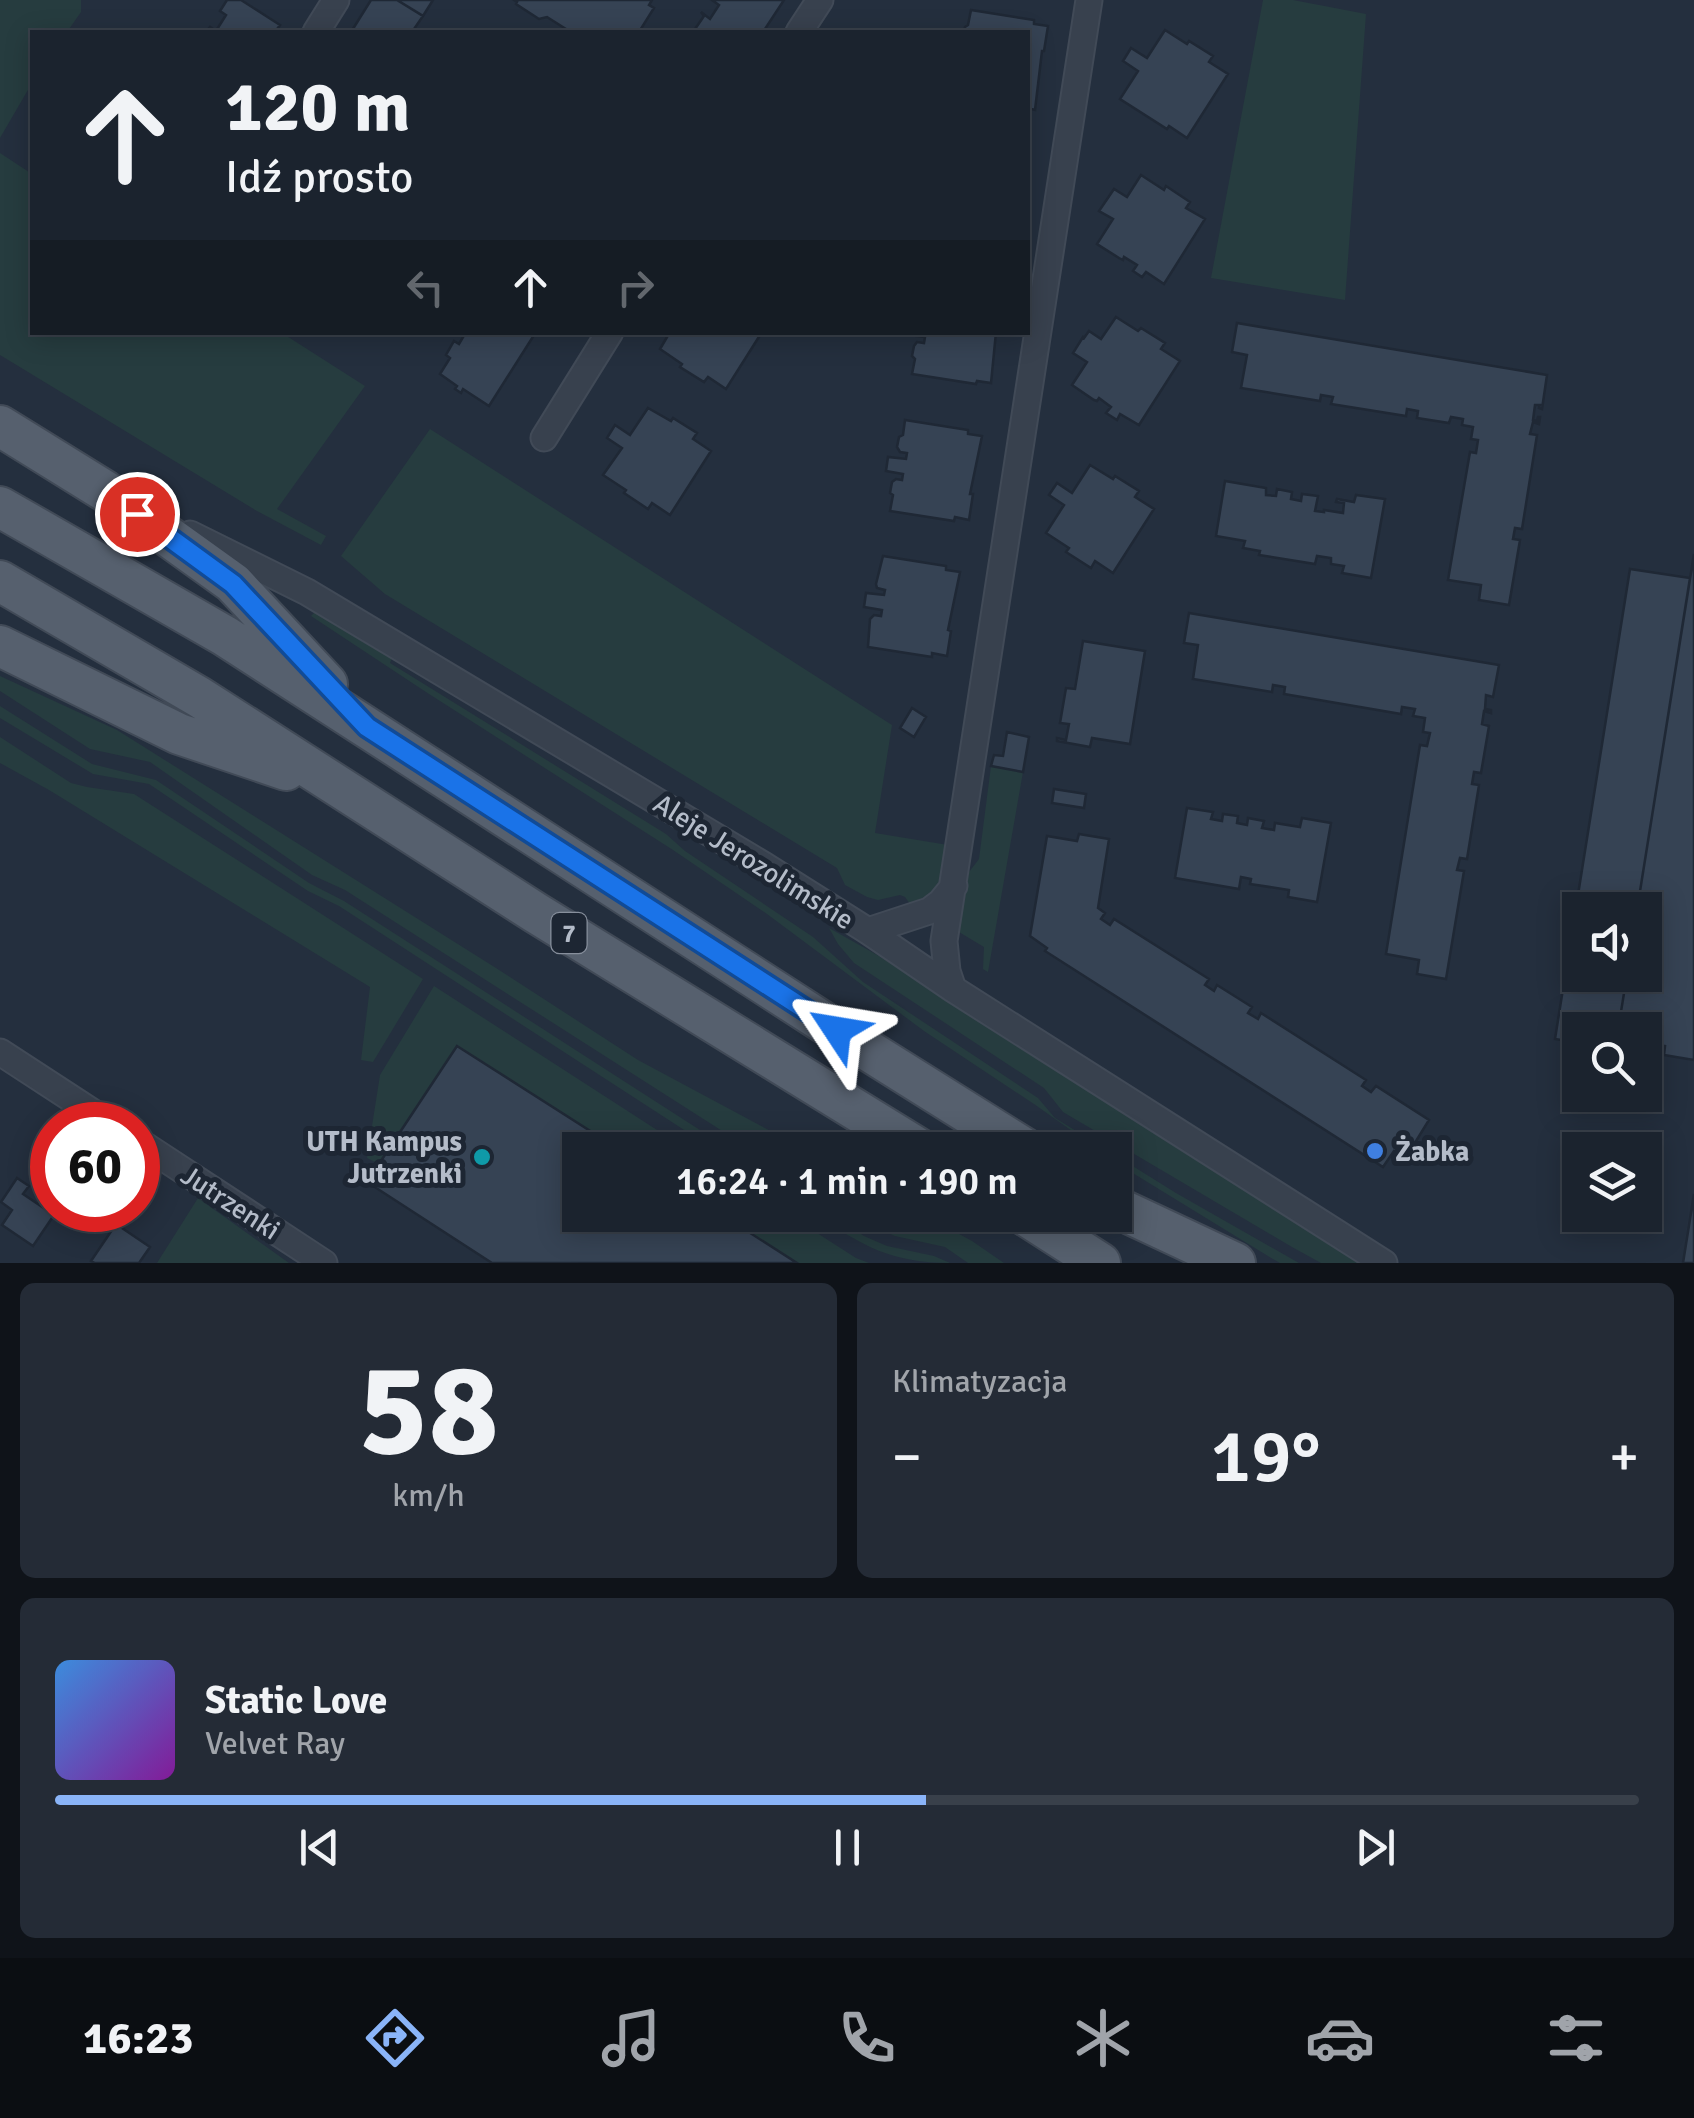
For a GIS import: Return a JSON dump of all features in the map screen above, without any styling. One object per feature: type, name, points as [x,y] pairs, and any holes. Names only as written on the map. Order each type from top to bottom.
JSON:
[{"type":"main road","points":[[0,426],[105,491],[233,584],[367,727]]},
{"type":"main road","name":"7","points":[[0,507],[224,636],[998,1132]]},
{"type":"main road","name":"7","points":[[0,581],[199,697],[536,913],[892,1132]]},
{"type":"main road","points":[[0,646],[179,734],[342,789]]},
{"type":"main road","points":[[1132,1215],[1235,1263]]},
{"type":"main road","points":[[1132,1218],[1197,1263]]},
{"type":"main road","points":[[1040,1232],[1072,1263]]},
{"type":"main road","points":[[1050,1232],[1100,1263]]},
{"type":"street","points":[[317,30],[336,0]]},
{"type":"street","points":[[800,30],[820,0]]},
{"type":"street","points":[[953,989],[944,941],[1088,0]]},
{"type":"street","points":[[544,438],[608,335]]},
{"type":"street","name":"Aleje Jerozolimskie","points":[[105,491],[308,592],[764,866],[1384,1263]]},
{"type":"street","points":[[868,931],[929,911],[954,886]]},
{"type":"street","points":[[0,1052],[77,1102]]},
{"type":"street","name":"Jutrzenki","points":[[160,1155],[324,1263]]},
{"type":"green space","points":[[0,0],[81,0],[81,12],[68,30],[30,30],[30,86],[0,138]]},
{"type":"green space","points":[[1263,0],[1293,0],[1366,14],[1345,300],[1211,278]]},
{"type":"green space","points":[[0,153],[30,173],[30,335],[285,335],[365,386],[277,509],[326,536],[321,545],[257,511],[0,355]]},
{"type":"green space","points":[[430,429],[892,725],[875,833],[948,845],[935,888],[910,904],[900,895],[878,900],[845,885],[837,868],[385,594],[341,556]]},
{"type":"green space","points":[[315,612],[392,658],[390,663],[666,834],[685,851],[813,937],[863,982],[1038,1098],[1055,1118],[1078,1132],[1074,1132],[924,1031],[767,914],[673,850],[311,616]]},
{"type":"green space","points":[[0,676],[117,730],[638,1060],[772,1132],[724,1132],[345,890],[312,875],[150,762],[90,749],[0,691]]},
{"type":"green space","points":[[0,706],[92,764],[156,780],[309,883],[344,901],[703,1132],[687,1132],[339,906],[308,891],[149,784],[93,774],[0,718]]},
{"type":"green space","points":[[0,737],[71,783],[134,794],[423,979],[373,1062],[361,1060],[370,987],[0,763]]},
{"type":"green space","points":[[991,766],[1023,772],[988,972],[983,969],[984,947],[959,932],[969,872],[979,859]]},
{"type":"green space","points":[[829,928],[988,1025],[1358,1263],[1321,1263],[1132,1153],[1132,1132],[1097,1132],[1063,1112],[1044,1088],[854,963]]},
{"type":"green space","points":[[434,986],[660,1132],[592,1132],[457,1046],[379,1164],[367,1158],[380,1075]]},
{"type":"green space","points":[[1132,1166],[1299,1263],[1273,1259],[1132,1173]]},
{"type":"green space","points":[[198,1198],[289,1263],[157,1263]]},
{"type":"green space","points":[[749,1232],[815,1232],[869,1263],[797,1263]]},
{"type":"green space","points":[[843,1232],[858,1232],[887,1246],[950,1263],[895,1256]]},
{"type":"green space","points":[[886,1232],[955,1232],[1004,1263],[968,1263],[945,1247]]},
{"type":"building","points":[[227,0],[241,0],[280,25],[276,30],[217,30],[226,15],[220,11]]},
{"type":"building","points":[[371,0],[397,0],[423,16],[413,30],[352,30]]},
{"type":"building","points":[[397,0],[433,0],[423,16]]},
{"type":"building","points":[[514,0],[652,0],[649,5],[654,8],[640,30],[566,30],[547,17],[539,19]]},
{"type":"building","points":[[712,0],[784,0],[764,30],[694,30],[704,16],[701,12],[710,19],[719,5]]},
{"type":"building","points":[[971,10],[1034,20],[1034,24],[1048,26],[1035,110],[1030,109],[1030,30],[964,30]]},
{"type":"building","points":[[1165,30],[1213,56],[1209,62],[1228,74],[1187,138],[1120,99],[1138,71],[1123,61],[1131,48],[1147,58]]},
{"type":"building","points":[[1141,175],[1190,202],[1186,208],[1205,219],[1164,284],[1146,272],[1142,277],[1133,271],[1137,265],[1097,244],[1113,219],[1099,211],[1114,189],[1127,197]]},
{"type":"building","points":[[1116,317],[1165,343],[1161,349],[1180,361],[1139,425],[1120,414],[1117,420],[1106,413],[1111,407],[1072,385],[1087,362],[1073,353],[1083,337],[1089,331],[1101,339]]},
{"type":"building","points":[[1237,323],[1547,375],[1542,409],[1535,405],[1533,420],[1540,417],[1539,424],[1533,422],[1530,434],[1537,435],[1522,529],[1515,528],[1513,539],[1520,540],[1509,605],[1479,600],[1481,585],[1448,580],[1470,452],[1476,453],[1478,440],[1471,439],[1473,427],[1462,425],[1463,419],[1451,417],[1449,423],[1417,418],[1418,411],[1407,409],[1406,416],[1331,404],[1333,397],[1321,395],[1320,401],[1241,388],[1247,355],[1232,352]]},
{"type":"building","points":[[464,335],[534,335],[489,406],[463,389],[461,393],[440,374],[454,341],[459,344]]},
{"type":"building","points":[[668,335],[760,335],[726,389],[708,377],[704,382],[660,349]]},
{"type":"building","points":[[908,335],[996,335],[991,383],[912,374],[914,346],[924,343],[925,337]]},
{"type":"building","points":[[648,408],[697,433],[693,439],[711,451],[670,515],[652,503],[648,509],[603,475],[622,448],[607,438],[615,425],[630,435]]},
{"type":"building","points":[[905,420],[968,430],[968,434],[982,436],[969,520],[890,511],[892,482],[902,480],[903,474],[886,471],[888,457],[906,459],[907,453],[897,447]]},
{"type":"building","points":[[1090,465],[1139,491],[1135,497],[1154,509],[1113,573],[1095,561],[1091,568],[1046,533],[1064,505],[1049,495],[1057,483],[1072,493]]},
{"type":"building","points":[[1225,481],[1266,488],[1266,495],[1276,496],[1277,489],[1292,492],[1291,499],[1301,501],[1302,494],[1318,496],[1315,511],[1343,513],[1344,503],[1336,502],[1337,499],[1354,502],[1356,495],[1385,499],[1371,578],[1342,573],[1344,566],[1331,564],[1331,558],[1317,556],[1315,564],[1259,555],[1260,551],[1243,548],[1245,541],[1216,536]]},
{"type":"building","points":[[1694,554],[1694,1060],[1664,1055],[1662,1012],[1621,1012],[1624,992],[1662,992],[1662,892],[1640,892]]},
{"type":"building","points":[[883,556],[946,566],[946,570],[960,572],[947,656],[868,647],[870,619],[881,616],[882,610],[864,607],[866,593],[884,595],[885,590],[876,584]]},
{"type":"building","points":[[1630,569],[1690,578],[1640,892],[1578,892]]},
{"type":"building","points":[[1189,613],[1499,665],[1493,697],[1486,695],[1485,709],[1491,713],[1484,711],[1482,724],[1489,726],[1481,773],[1474,772],[1472,784],[1479,785],[1467,859],[1460,858],[1457,870],[1464,871],[1446,979],[1417,974],[1419,960],[1386,954],[1420,745],[1427,746],[1430,733],[1423,732],[1425,718],[1413,716],[1415,709],[1402,707],[1401,714],[1284,694],[1285,687],[1273,685],[1272,692],[1193,679],[1198,645],[1184,643]]},
{"type":"building","points":[[1083,641],[1145,651],[1130,744],[1092,738],[1090,747],[1057,741],[1066,740],[1069,724],[1060,723],[1066,688],[1075,689]]},
{"type":"building","points":[[912,708],[926,717],[914,737],[900,728]]},
{"type":"building","points":[[1007,732],[1029,737],[1023,772],[991,766],[994,755],[1003,756]]},
{"type":"building","points":[[1054,789],[1086,794],[1084,808],[1052,803]]},
{"type":"building","points":[[1187,808],[1213,812],[1211,819],[1222,821],[1223,814],[1238,816],[1237,823],[1247,825],[1248,818],[1264,821],[1262,828],[1274,830],[1275,823],[1300,827],[1302,818],[1331,823],[1317,902],[1288,897],[1289,890],[1250,884],[1251,879],[1241,877],[1239,889],[1175,878]]},
{"type":"building","points":[[1079,834],[1109,839],[1098,908],[1105,913],[1101,919],[1110,925],[1114,919],[1209,979],[1205,985],[1214,991],[1217,985],[1252,1007],[1248,1013],[1258,1019],[1261,1013],[1366,1080],[1362,1086],[1371,1092],[1376,1086],[1429,1120],[1413,1146],[1406,1142],[1383,1167],[1045,951],[1047,948],[1030,936],[1047,836],[1077,841]]},
{"type":"building","points":[[1562,992],[1624,992],[1621,1012],[1562,1012],[1562,1040],[1555,1039]]},
{"type":"building","name":"UTH Kampus Jutrzenki","points":[[457,1046],[592,1132],[562,1132],[562,1232],[749,1232],[797,1263],[492,1263],[367,1182]]},
{"type":"building","points":[[17,1178],[29,1186],[23,1194],[30,1199],[30,1232],[42,1232],[33,1246],[2,1225],[12,1210],[1,1202]]},
{"type":"building","points":[[1694,1194],[1694,1263],[1683,1263]]},
{"type":"building","points":[[111,1232],[128,1232],[150,1247],[139,1263],[91,1261]]},
{"type":"place","name":"Żabka","points":[[1375,1151]]},
{"type":"place","name":"UTH Kampus Jutrzenki","points":[[482,1157]]},
{"type":"route","points":[[137,514],[233,584],[367,727],[837,1030]]}]
